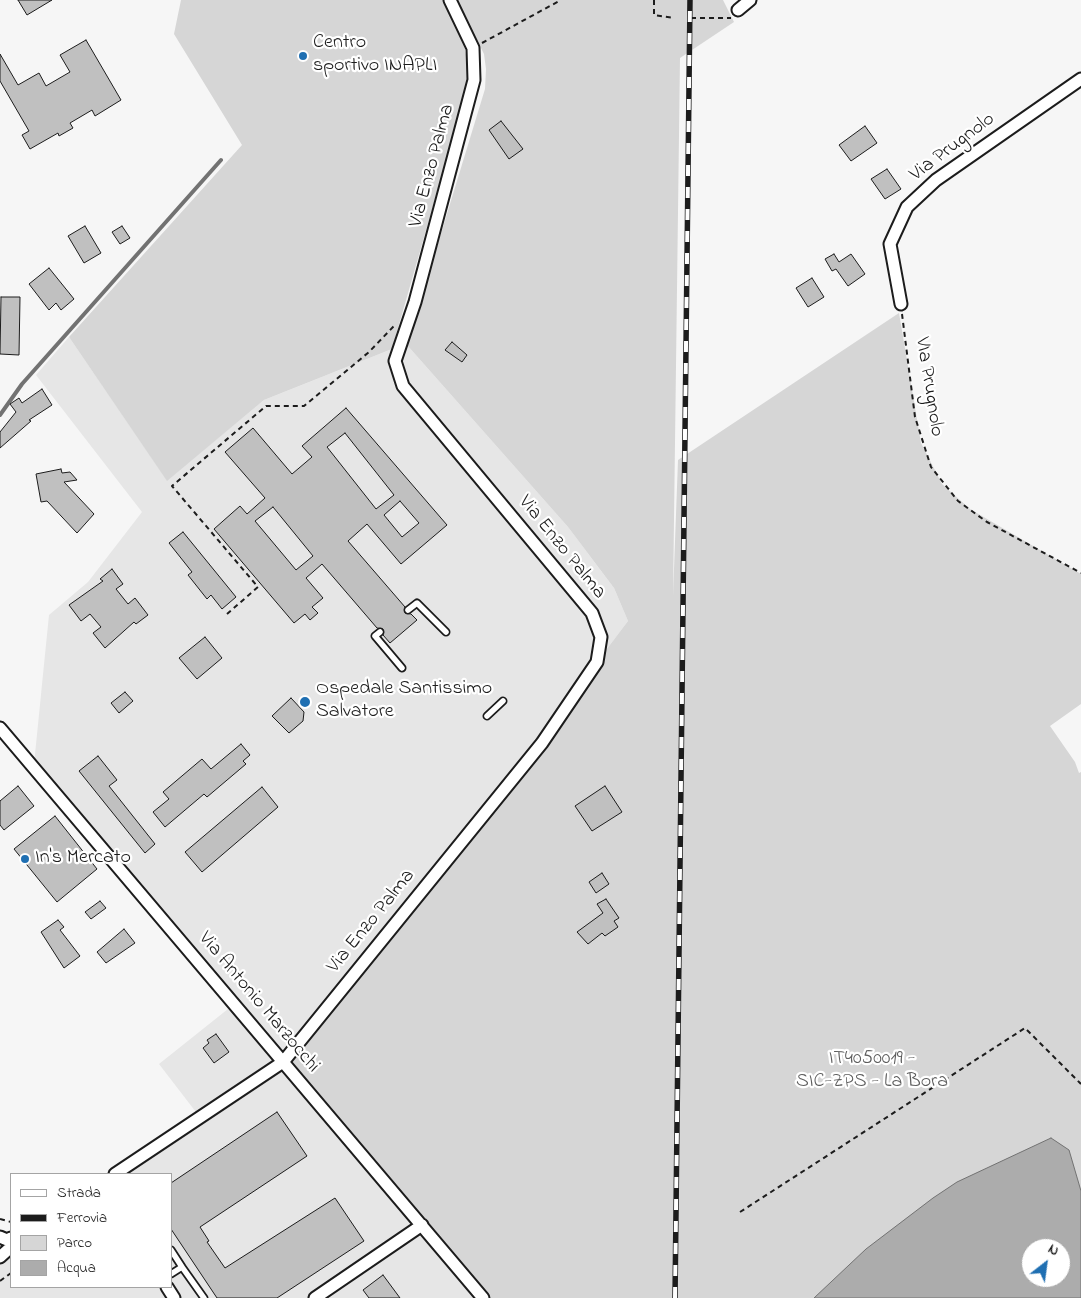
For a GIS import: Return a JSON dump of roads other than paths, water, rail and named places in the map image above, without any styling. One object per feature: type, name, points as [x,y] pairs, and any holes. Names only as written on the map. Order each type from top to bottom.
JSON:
[{"type":"street","name":"Via Enzo Palma","points":[[116,1173],[283,1062],[542,743],[597,662],[601,637],[592,614],[403,386],[395,360],[415,302],[474,80],[473,48],[450,0]]},
{"type":"street","points":[[738,10],[750,0]]},
{"type":"street","name":"Via Prugnolo","points":[[901,304],[890,244],[907,207],[936,180],[1081,80]]},
{"type":"street","name":"Via Antonio Marzocchi","points":[[1,731],[483,1298]]},
{"type":"street","points":[[315,1298],[422,1225]]},
{"type":"street","points":[[0,1257],[6,1241]]},
{"type":"lane","points":[[408,610],[417,603],[446,632]]},
{"type":"lane","points":[[380,632],[375,636],[402,668]]},
{"type":"lane","points":[[487,716],[503,701]]},
{"type":"lane","points":[[172,1252],[204,1298]]},
{"type":"lane","points":[[172,1273],[182,1267]]},
{"type":"water","points":[[1051,1138],[1069,1150],[1081,1191],[1081,1298],[814,1298],[866,1249],[957,1182]]},
{"type":"waterway","points":[[0,415],[22,384],[221,160]]},
{"type":"railway","points":[[675,1298],[690,0]]},
{"type":"place","name":"Centro sportivo INAPLI","points":[[303,56]]},
{"type":"place","name":"Ospedale Santissimo Salvatore","points":[[305,702]]},
{"type":"place","name":"In's Mercato","points":[[25,859]]},
{"type":"park label","name":"IT4050019 - SIC-ZPS - La Bora","points":[[872,1072]]}]
